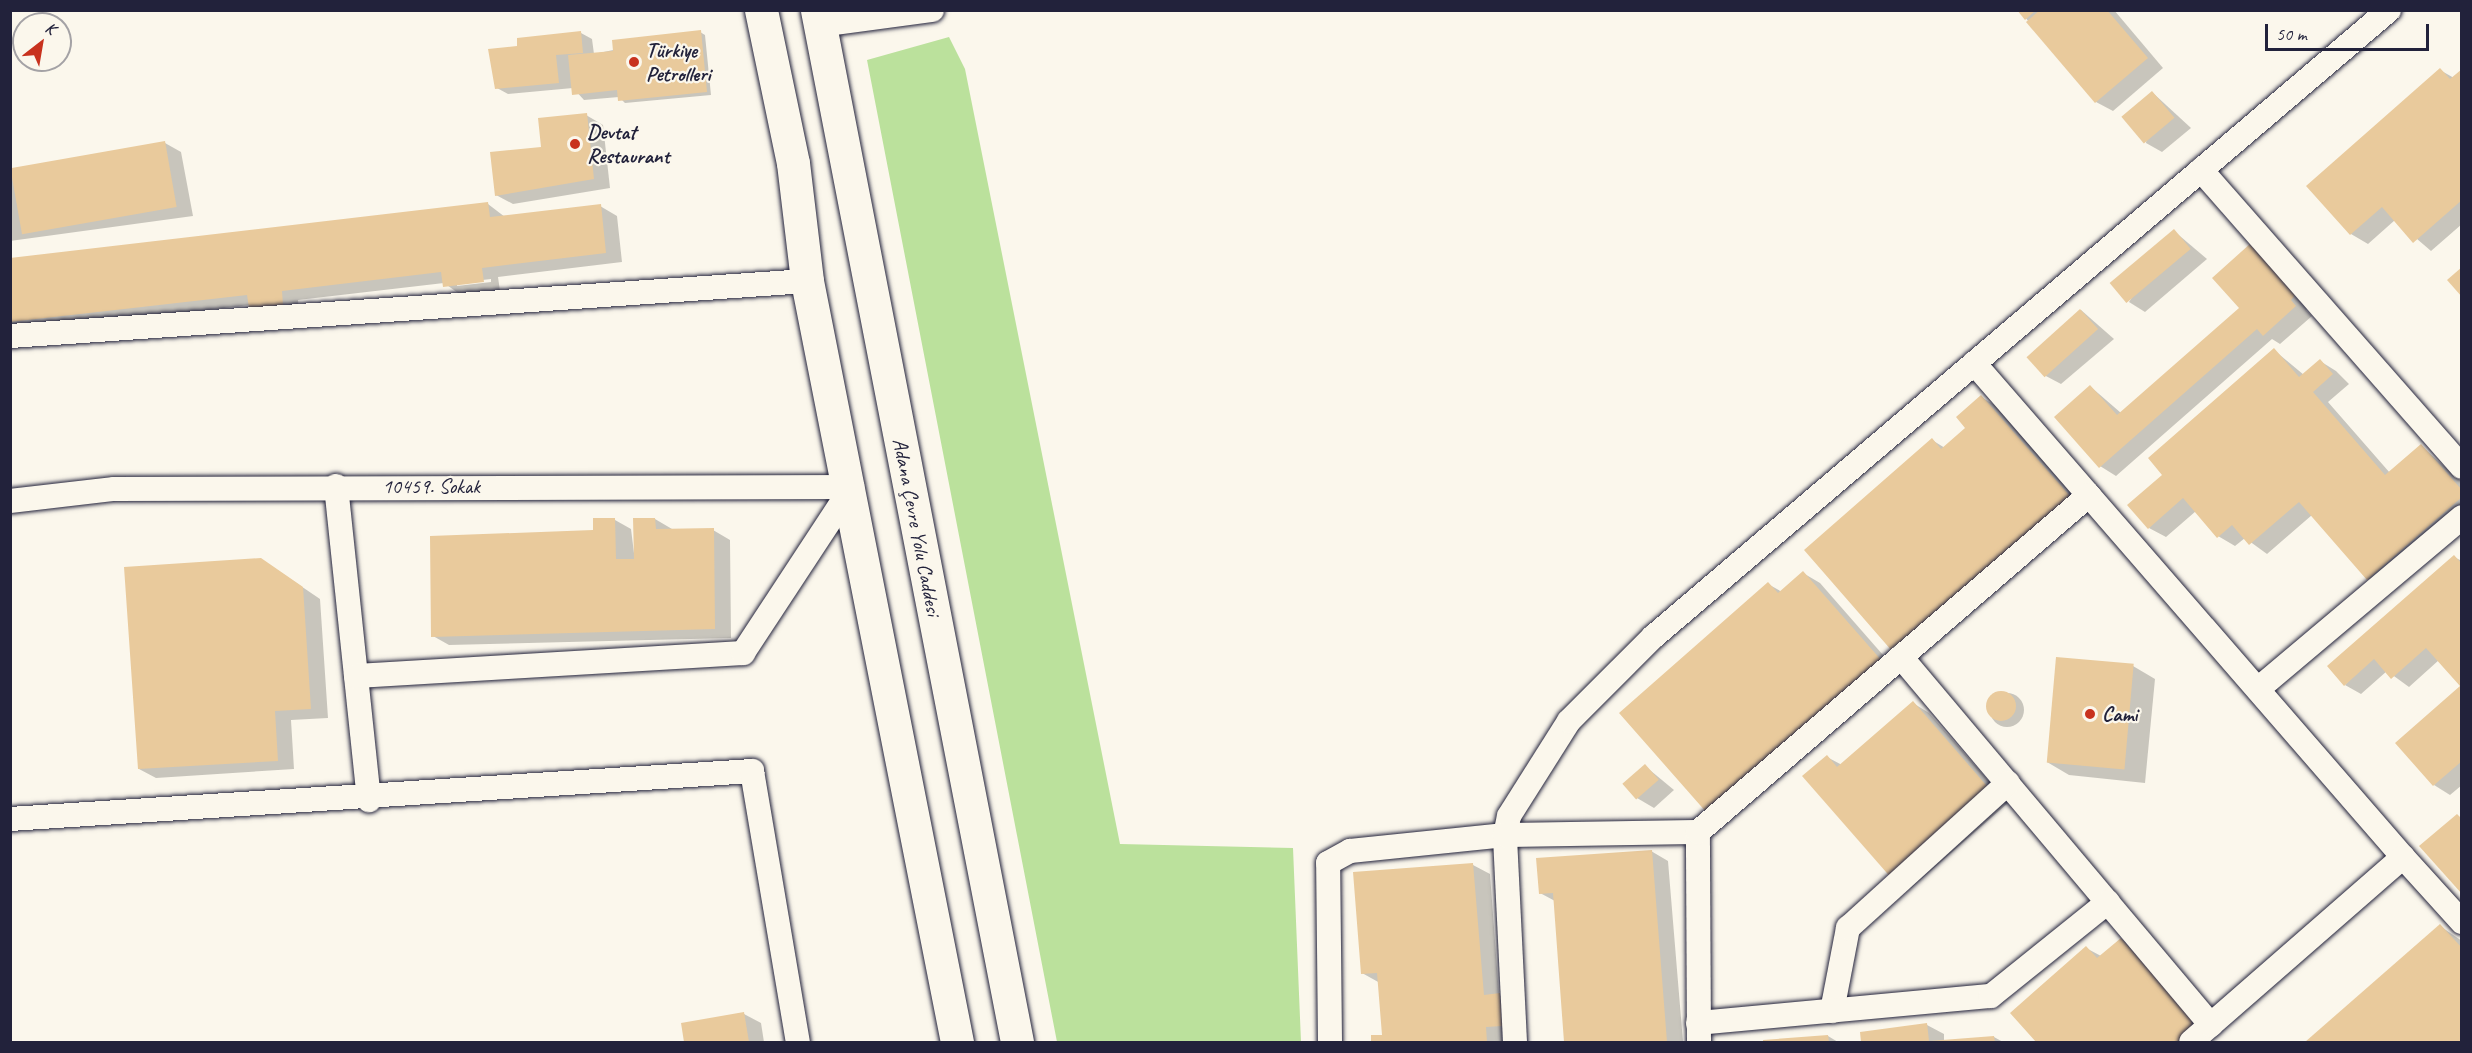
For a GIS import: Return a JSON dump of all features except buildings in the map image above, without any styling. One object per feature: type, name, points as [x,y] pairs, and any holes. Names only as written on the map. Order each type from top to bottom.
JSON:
[{"type":"highway","points":[[761,10],[793,163],[807,281],[852,487],[957,1042]]},
{"type":"highway","name":"Adana Çevre Yolu Caddesi","points":[[819,18],[1017,1042]]},
{"type":"street","points":[[819,18],[932,10]]},
{"type":"street","points":[[1515,1042],[1505,835],[1509,816],[1577,713],[1653,637],[2389,10]]},
{"type":"street","points":[[2201,170],[2462,467]]},
{"type":"street","points":[[10,336],[807,281]]},
{"type":"street","points":[[1974,363],[2462,922]]},
{"type":"street","points":[[336,486],[369,800]]},
{"type":"street","name":"10459. Sokak","points":[[10,501],[114,489],[336,486],[852,487]]},
{"type":"street","points":[[356,676],[743,653],[852,487]]},
{"type":"street","points":[[1330,1042],[1328,863],[1350,851],[1505,835],[1698,832],[2089,495]]},
{"type":"street","points":[[2258,689],[2462,517]]},
{"type":"street","points":[[1901,657],[2211,1025]]},
{"type":"street","points":[[10,819],[369,800],[752,771],[798,1042]]},
{"type":"street","points":[[1832,1011],[1848,928],[2008,783]]},
{"type":"street","points":[[1698,832],[1698,1033],[1832,1011],[1991,996],[2108,902]]},
{"type":"street","points":[[2191,1042],[2403,857]]},
{"type":"green space","points":[[949,37],[965,69],[1120,844],[1293,848],[1301,1042],[1057,1042],[867,60]]},
{"type":"place","name":"Türkiye Petrolleri","points":[[634,62]]},
{"type":"place","name":"Devtat Restaurant","points":[[575,144]]},
{"type":"place","name":"Cami","points":[[2090,714]]}]
